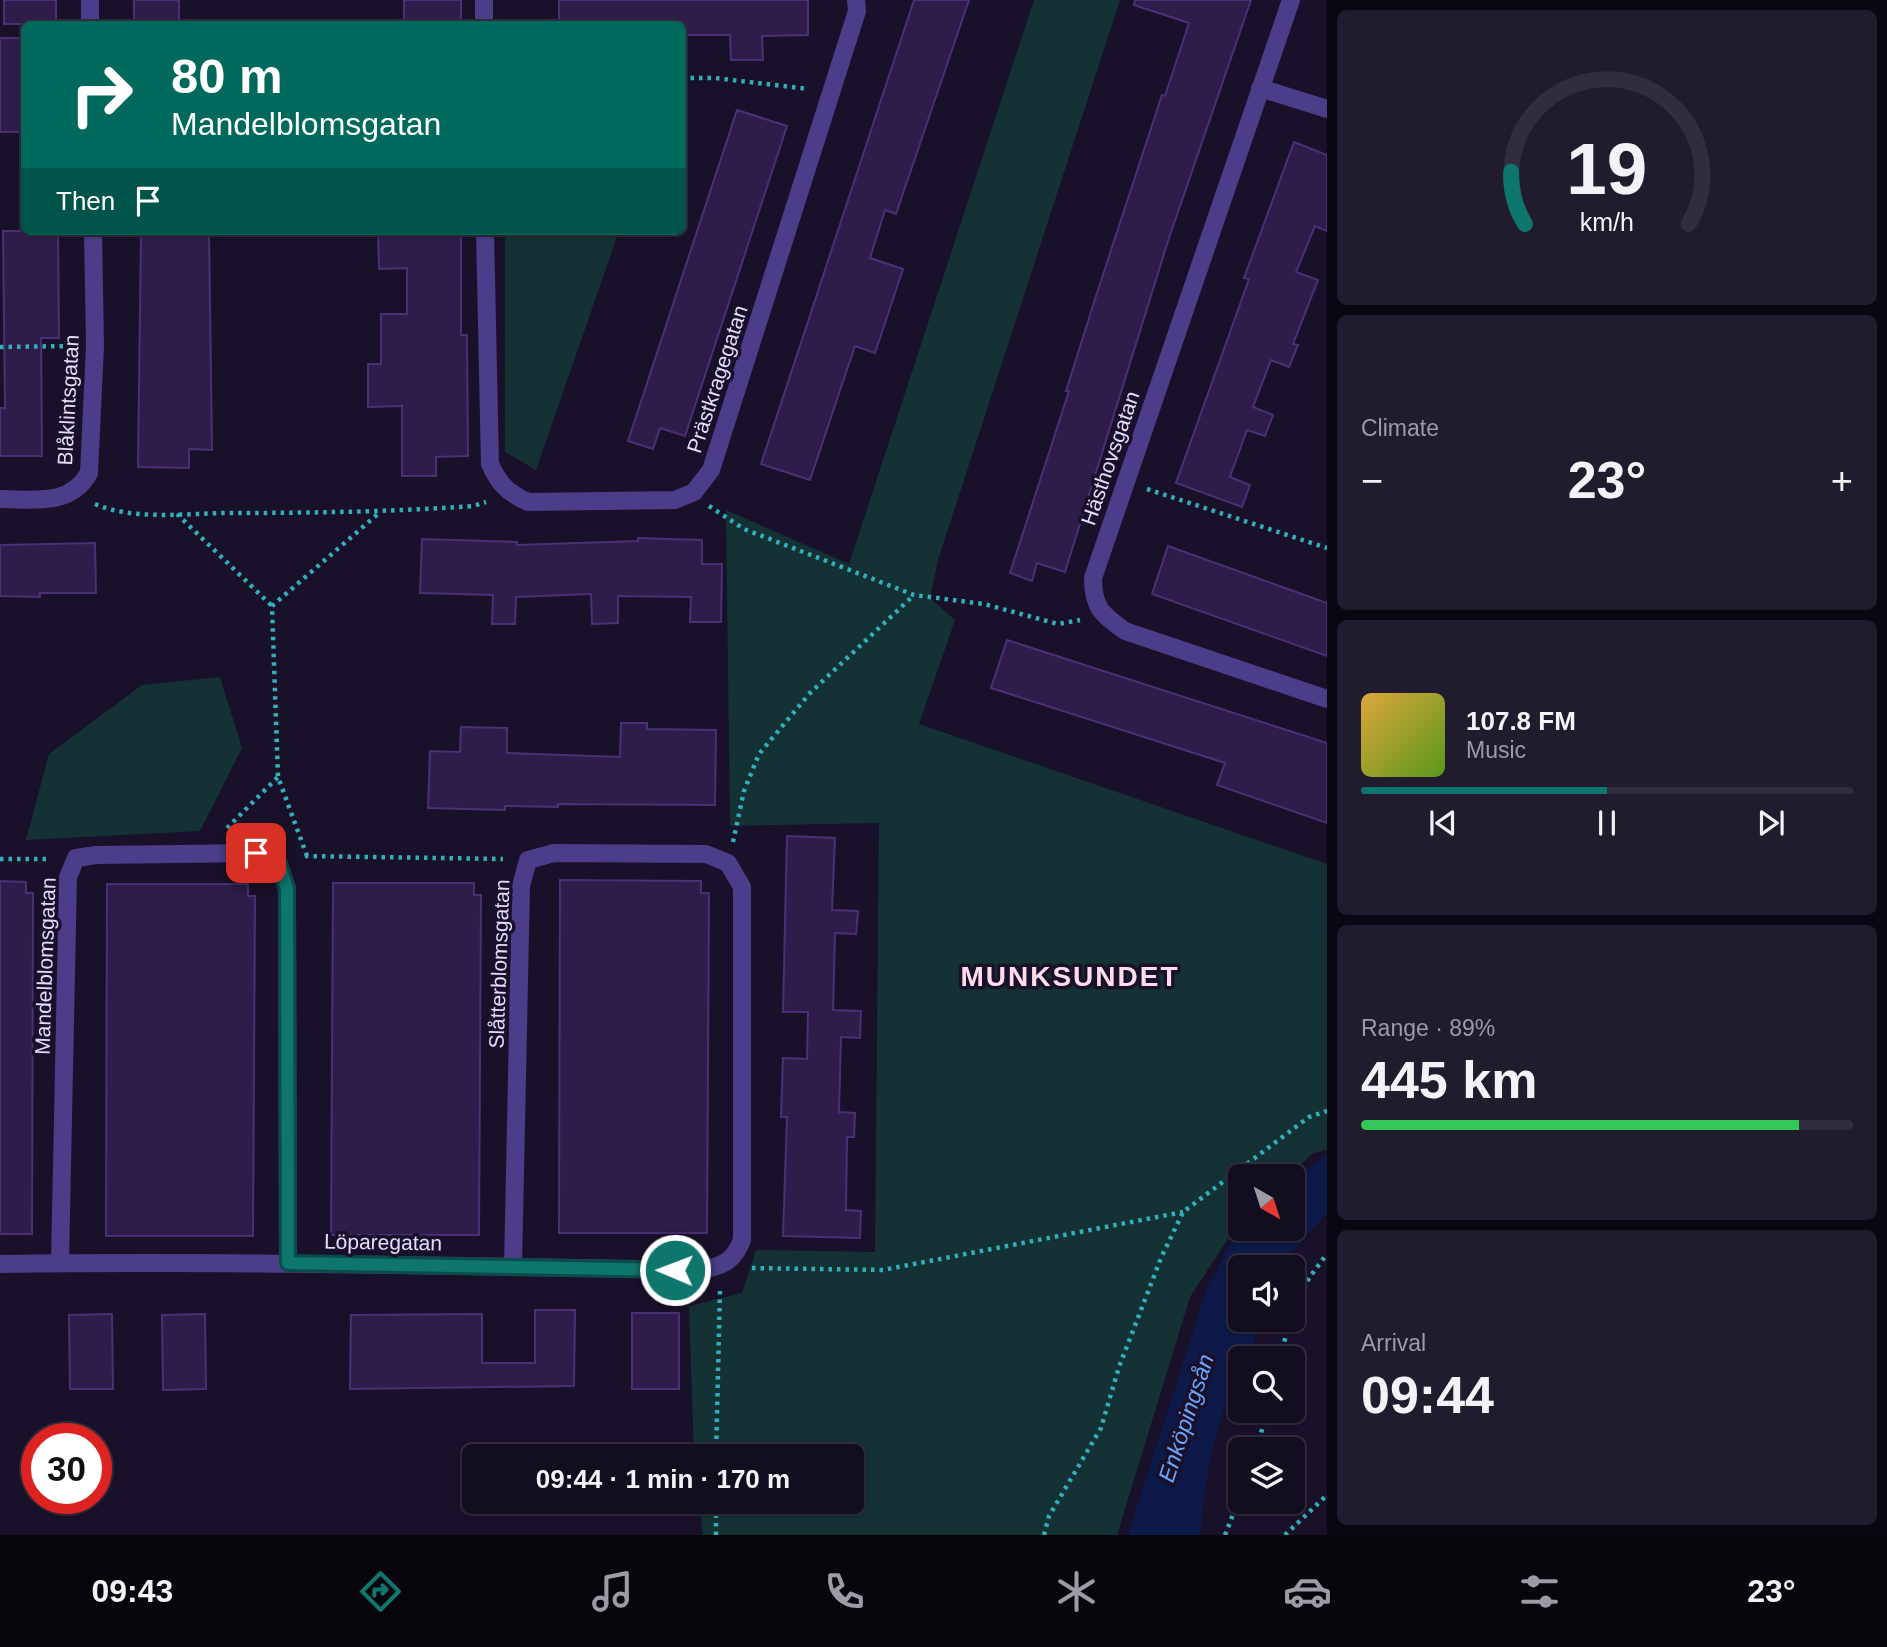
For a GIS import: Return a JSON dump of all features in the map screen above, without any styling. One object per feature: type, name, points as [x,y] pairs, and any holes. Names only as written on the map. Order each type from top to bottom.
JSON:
[{"type":"street","points":[[90,0],[90,21]]},
{"type":"street","points":[[484,0],[484,21]]},
{"type":"street","name":"Prästkragegatan","points":[[694,492],[711,470],[834,92],[857,11],[856,0]]},
{"type":"street","name":"Hästhovsgatan","points":[[1105,616],[1093,600],[1094,579],[1291,0]]},
{"type":"street","points":[[1260,88],[1327,109]]},
{"type":"street","name":"Blåklintsgatan","points":[[0,499],[58,499],[72,494],[82,485],[89,473],[95,346],[93,235]]},
{"type":"street","points":[[485,235],[489,464],[498,481],[511,494],[528,502],[661,500],[675,499],[694,492]]},
{"type":"street","points":[[1105,616],[1125,631],[1327,699]]},
{"type":"street","name":"Mandelblomsgatan","points":[[60,1263],[68,877],[76,858],[203,852],[256,853],[279,864]]},
{"type":"street","name":"Slåtterblomsgatan","points":[[513,1267],[521,886],[528,860],[554,853],[706,854],[728,863]]},
{"type":"street","points":[[723,1266],[737,1255],[742,1240],[742,887],[728,863]]},
{"type":"street","points":[[279,864],[287,889],[288,1263]]},
{"type":"street","name":"Löparegatan","points":[[0,1264],[288,1263],[701,1270],[723,1266]]},
{"type":"path","points":[[686,78],[715,78],[834,92]]},
{"type":"path","points":[[0,347],[95,346]]},
{"type":"path","points":[[1126,482],[1327,548]]},
{"type":"path","points":[[694,492],[717,514],[744,529],[914,596],[984,604],[1058,624],[1105,616]]},
{"type":"path","points":[[72,494],[111,510],[177,514],[379,513],[473,506],[511,494]]},
{"type":"path","points":[[272,606],[379,513]]},
{"type":"path","points":[[177,514],[272,606],[278,777],[307,856]]},
{"type":"path","points":[[728,863],[744,791],[759,754],[810,693],[914,596]]},
{"type":"path","points":[[203,852],[278,777]]},
{"type":"path","points":[[279,864],[307,856],[528,860]]},
{"type":"path","points":[[0,859],[76,858]]},
{"type":"path","points":[[716,1444],[717,1316],[723,1266],[883,1270],[1183,1212],[1309,1117],[1327,1111]]},
{"type":"path","points":[[1044,1535],[1049,1516],[1101,1428],[1124,1355],[1161,1258],[1183,1212]]},
{"type":"path","points":[[1305,1286],[1327,1254]]},
{"type":"path","points":[[1285,1535],[1327,1495]]},
{"type":"path","points":[[716,1514],[716,1535]]},
{"type":"path","points":[[1225,1535],[1233,1514]]},
{"type":"green space","points":[[1034,0],[1120,0],[938,560],[930,598],[955,620],[919,724],[1327,864],[1327,1150],[1313,1153],[1301,1164],[1228,1164],[1228,1239],[1190,1297],[1117,1535],[703,1535],[700,1514],[864,1514],[864,1444],[694,1444],[689,1306],[742,1293],[756,1250],[875,1252],[879,823],[730,826],[726,510],[849,564]]},
{"type":"green space","points":[[505,235],[618,235],[536,470],[505,452]]},
{"type":"green space","points":[[220,677],[242,748],[200,831],[26,840],[49,754],[142,685]]},
{"type":"water","points":[[1327,1154],[1327,1213],[1306,1236],[1306,1170]]},
{"type":"water","name":"Enköpingsån","points":[[1233,1241],[1302,1241],[1289,1255],[1228,1255],[1228,1332],[1258,1332],[1253,1346],[1228,1346],[1228,1401],[1217,1429],[1200,1535],[1128,1535],[1207,1288]]},
{"type":"building","points":[[4,0],[56,0],[56,21],[4,24]]},
{"type":"building","points":[[134,0],[179,0],[179,21],[134,21]]},
{"type":"building","points":[[404,0],[461,0],[461,21],[404,21]]},
{"type":"building","points":[[559,0],[808,0],[808,35],[762,36],[763,60],[731,60],[730,35],[686,35],[686,21],[559,21]]},
{"type":"building","points":[[914,0],[969,0],[896,214],[885,210],[870,258],[903,269],[875,353],[855,346],[810,480],[761,464]]},
{"type":"building","points":[[1135,0],[1251,0],[1168,241],[1065,572],[1037,563],[1032,581],[1010,573],[1069,391],[1066,391],[1095,299],[1162,95],[1165,96],[1189,23],[1134,5]]},
{"type":"building","points":[[0,38],[21,38],[21,132],[0,132]]},
{"type":"building","points":[[737,110],[787,126],[685,436],[660,428],[653,449],[628,441]]},
{"type":"building","points":[[1294,142],[1327,155],[1327,231],[1315,226],[1296,272],[1318,280],[1293,344],[1298,345],[1289,367],[1271,360],[1253,407],[1273,415],[1265,436],[1247,430],[1230,477],[1250,485],[1242,507],[1176,483],[1249,279],[1244,278]]},
{"type":"building","points":[[3,231],[21,231],[21,235],[58,235],[59,338],[41,338],[42,456],[0,456],[0,408],[5,408]]},
{"type":"building","points":[[141,235],[209,235],[212,450],[189,449],[189,468],[138,467]]},
{"type":"building","points":[[378,235],[461,235],[461,335],[467,335],[468,456],[436,457],[436,476],[402,476],[402,406],[368,407],[368,364],[381,364],[381,314],[407,314],[407,268],[379,269]]},
{"type":"building","points":[[638,538],[702,540],[702,564],[722,564],[721,622],[690,622],[691,597],[618,596],[618,623],[592,624],[591,594],[516,597],[515,624],[492,624],[493,595],[420,593],[422,539],[517,542],[517,545],[638,541]]},
{"type":"building","points":[[95,543],[96,593],[40,593],[40,597],[0,596],[0,545]]},
{"type":"building","points":[[1168,546],[1327,603],[1327,656],[1152,594]]},
{"type":"building","points":[[1007,640],[1327,743],[1327,823],[1217,785],[1225,763],[991,688]]},
{"type":"building","points":[[621,723],[647,723],[647,729],[716,730],[715,805],[558,804],[558,807],[505,806],[505,810],[428,808],[430,751],[460,752],[461,727],[507,728],[507,753],[620,757]]},
{"type":"building","points":[[787,836],[835,838],[832,910],[858,911],[856,934],[835,933],[833,1010],[861,1011],[860,1038],[841,1037],[839,1112],[855,1113],[854,1137],[847,1137],[846,1210],[861,1211],[860,1238],[783,1236],[787,1117],[781,1117],[783,1058],[807,1059],[808,1012],[783,1012]]},
{"type":"building","points":[[560,880],[701,881],[701,893],[709,893],[707,1233],[559,1233]]},
{"type":"building","points":[[0,881],[26,882],[26,893],[33,893],[32,1234],[0,1234]]},
{"type":"building","points":[[333,883],[474,883],[474,895],[481,895],[479,1235],[331,1235]]},
{"type":"building","points":[[107,884],[248,884],[248,896],[255,896],[253,1236],[106,1236]]},
{"type":"building","points":[[535,1310],[575,1310],[574,1386],[350,1389],[351,1315],[482,1314],[482,1363],[535,1363]]},
{"type":"building","points":[[632,1313],[679,1313],[679,1389],[632,1389]]},
{"type":"building","points":[[112,1314],[113,1389],[70,1389],[69,1315]]},
{"type":"building","points":[[205,1314],[206,1389],[163,1390],[162,1315]]},
{"type":"district","name":"MUNKSUNDET","points":[[1070,976]]},
{"type":"route","points":[[256,853],[279,864],[287,889],[288,1263],[675,1270]]}]
